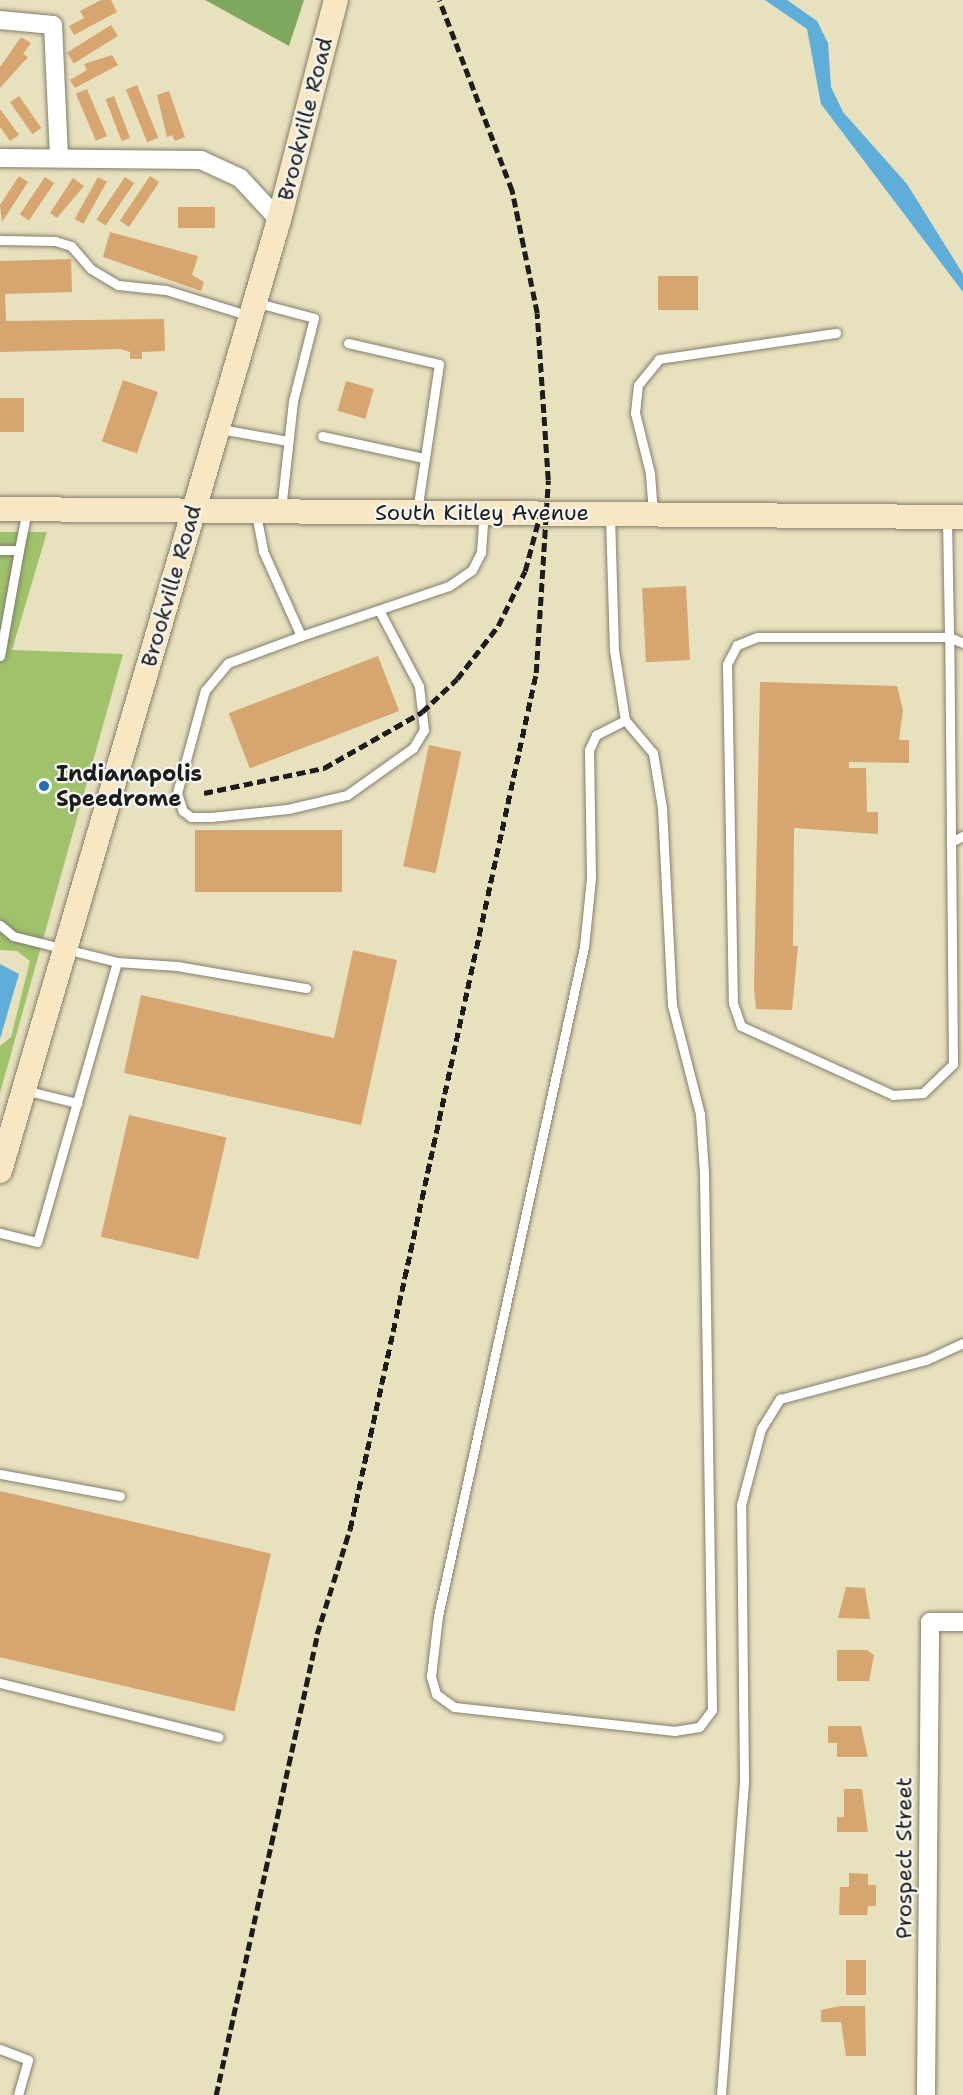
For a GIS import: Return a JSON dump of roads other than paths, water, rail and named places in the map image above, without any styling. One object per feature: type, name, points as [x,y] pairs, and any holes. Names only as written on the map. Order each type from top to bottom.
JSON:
[{"type":"main road","name":"Brookville Road","points":[[0,1171],[279,220],[336,0]]},
{"type":"main road","name":"South Kitley Avenue","points":[[0,509],[955,517]]},
{"type":"street","points":[[0,20],[53,25],[59,158]]},
{"type":"street","points":[[0,158],[207,162],[240,178],[279,220]]},
{"type":"street","name":"Prospect Street","points":[[926,2095],[930,1622],[963,1622]]},
{"type":"lane","points":[[0,240],[55,241],[72,246],[92,269],[118,285],[166,290],[252,309],[314,318],[288,441],[281,512]]},
{"type":"lane","points":[[653,514],[650,473],[635,413],[639,385],[658,359],[836,333]]},
{"type":"lane","points":[[348,343],[439,364],[417,512]]},
{"type":"lane","points":[[217,428],[288,441]]},
{"type":"lane","points":[[322,436],[424,458]]},
{"type":"lane","points":[[0,656],[27,510]]},
{"type":"lane","points":[[256,511],[263,551],[300,636]]},
{"type":"lane","points":[[379,610],[419,686],[424,729],[413,748],[347,795],[288,809],[191,817],[177,793],[206,690],[228,663],[300,636],[449,586],[472,570],[481,552],[484,513]]},
{"type":"lane","points":[[610,514],[614,650],[625,720],[653,753],[662,808],[672,1005],[700,1114],[704,1173],[712,1710],[699,1727],[675,1731],[454,1707],[436,1694],[431,1676],[438,1616],[584,947],[591,878],[589,750],[596,735],[625,720]]},
{"type":"lane","points":[[955,517],[949,637],[951,842],[959,1011],[953,1064],[923,1094],[893,1095],[741,1026],[733,1003],[727,664],[737,645],[757,637],[949,637],[963,643]]},
{"type":"lane","points":[[0,550],[19,550]]},
{"type":"lane","points":[[0,593],[11,593]]},
{"type":"lane","points":[[951,842],[963,836]]},
{"type":"lane","points":[[0,925],[13,936],[66,946],[117,962],[177,966],[306,988]]},
{"type":"lane","points":[[0,1233],[37,1242],[117,962]]},
{"type":"lane","points":[[24,1090],[77,1103]]},
{"type":"lane","points":[[722,2095],[744,1779],[741,1505],[761,1428],[780,1399],[926,1360],[963,1343]]},
{"type":"lane","points":[[0,1474],[120,1496]]},
{"type":"lane","points":[[0,1683],[218,1737]]},
{"type":"lane","points":[[0,2049],[28,2060],[18,2095]]},
{"type":"water","points":[[765,0],[787,0],[817,21],[828,43],[831,87],[843,112],[907,184],[963,274],[963,292],[821,104],[807,29]]},
{"type":"water","points":[[0,964],[19,974],[0,1039]]},
{"type":"railway","points":[[216,2095],[317,1634],[350,1529],[536,673],[548,480],[537,313],[512,191],[439,0]]},
{"type":"railway","points":[[204,793],[324,768],[422,712],[457,679],[498,626],[525,571],[539,518]]},
{"type":"place","name":"Indianapolis Speedrome","points":[[44,786]]}]
